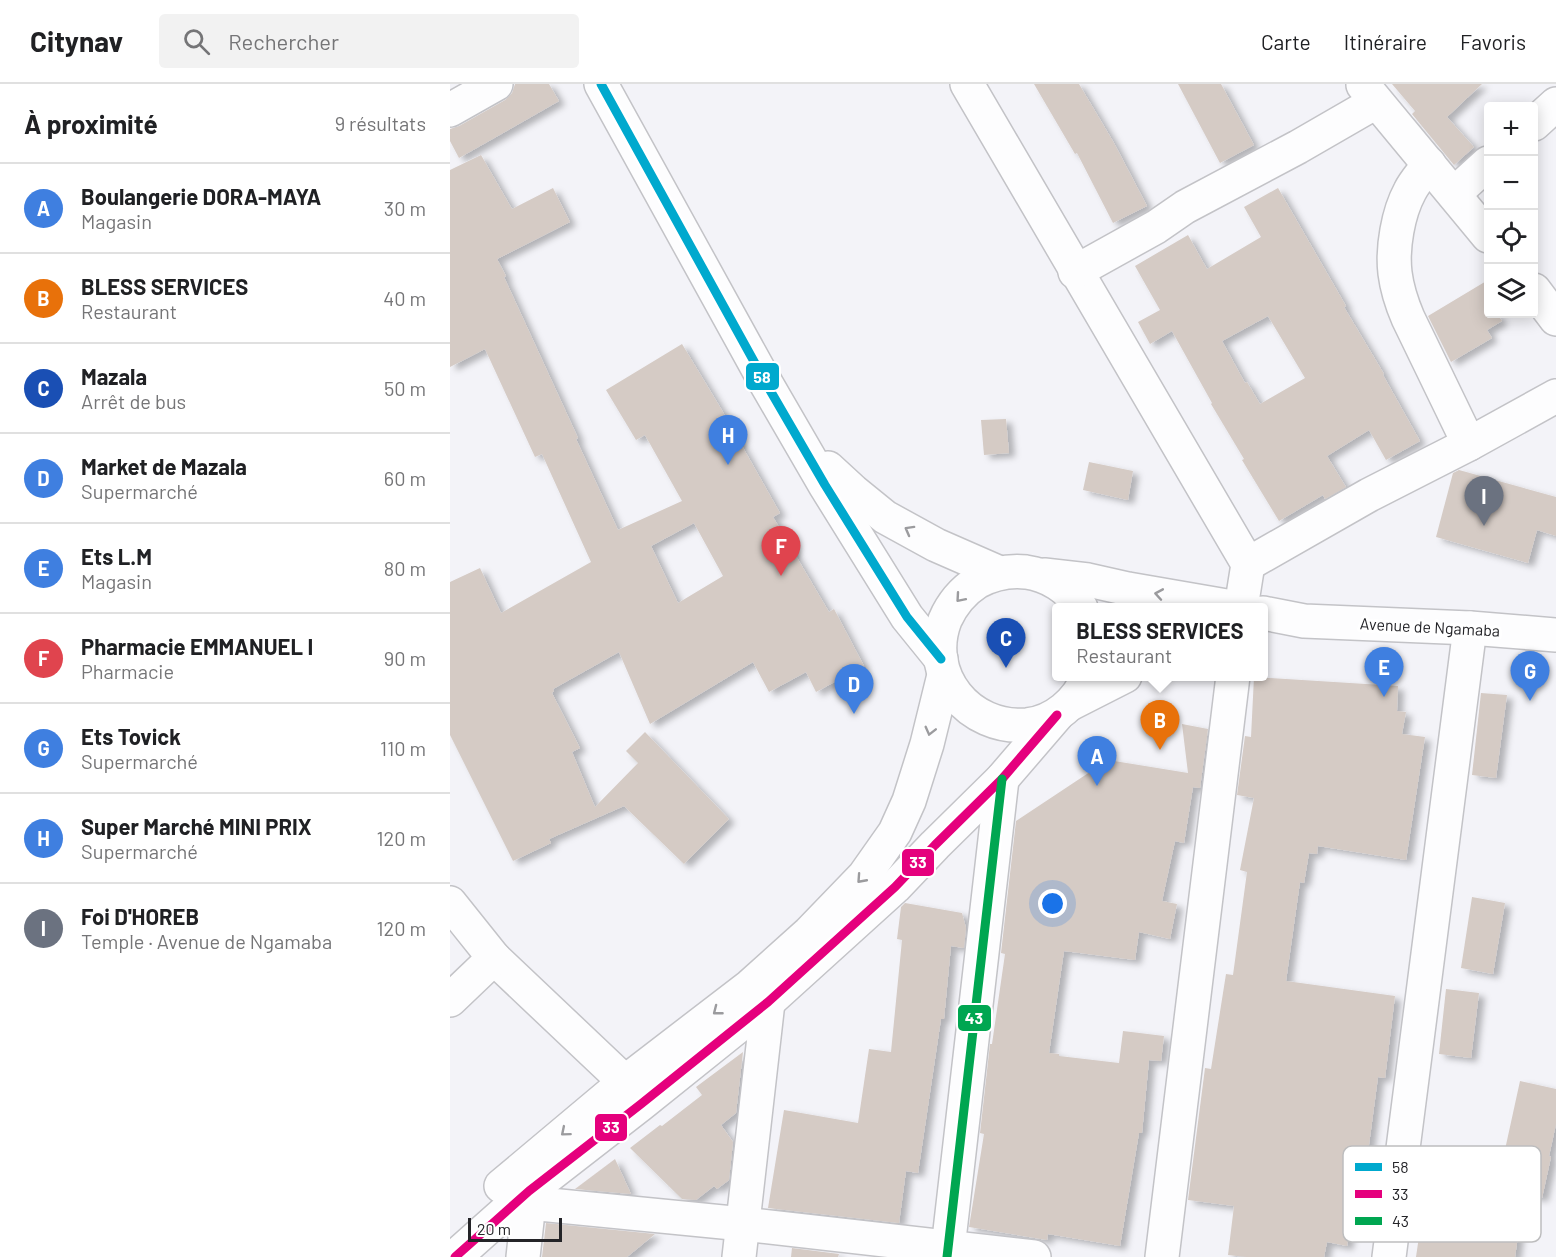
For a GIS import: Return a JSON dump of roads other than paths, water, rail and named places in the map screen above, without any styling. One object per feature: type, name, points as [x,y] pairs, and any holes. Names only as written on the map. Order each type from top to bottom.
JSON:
[{"type":"street","points":[[450,110],[496,84]]},
{"type":"street","points":[[601,84],[767,385],[825,485],[907,617],[943,667],[958,698],[974,712],[992,721],[1018,726],[1045,720],[1116,681]]},
{"type":"street","points":[[966,84],[1248,564],[1240,603]]},
{"type":"street","points":[[1076,272],[1156,227],[1185,207],[1298,147],[1369,93],[1484,231]]},
{"type":"street","points":[[1538,120],[1556,104]]},
{"type":"street","points":[[1429,164],[1410,190],[1400,215],[1395,271],[1400,298],[1408,318],[1469,444]]},
{"type":"street","points":[[1454,194],[1484,167]]},
{"type":"street","points":[[1248,564],[1369,495],[1556,396]]},
{"type":"street","points":[[802,444],[885,517],[936,545],[1000,573]]},
{"type":"street","points":[[450,1232],[507,1180],[626,1082],[750,986],[809,933],[864,876],[895,832],[909,801],[927,744],[943,667],[940,643],[943,627],[949,611],[970,586],[1000,573],[1020,571],[1088,580],[1210,603]]},
{"type":"street","points":[[1041,575],[1061,585],[1078,603]]},
{"type":"street","name":"Avenue de Ngamaba","points":[[1268,614],[1304,621],[1470,628],[1556,635]]},
{"type":"street","name":"Avenue de Ngamaba","points":[[1268,630],[1304,621]]},
{"type":"street","points":[[1403,1146],[1470,628]]},
{"type":"street","points":[[455,1257],[768,1002],[895,887],[1002,779],[1084,687],[1086,681]]},
{"type":"street","points":[[1162,1257],[1232,681]]},
{"type":"street","points":[[948,1253],[1002,779]]},
{"type":"street","points":[[450,903],[494,958],[626,1082]]},
{"type":"street","points":[[450,1000],[494,958]]},
{"type":"street","points":[[739,1257],[768,1002]]},
{"type":"street","points":[[529,1197],[948,1253],[1034,1257]]},
{"type":"street","points":[[523,1257],[529,1197]]},
{"type":"street","points":[[1389,1257],[1391,1242]]},
{"type":"place","name":"Super Marché MINI PRIX","points":[[728,465]]},
{"type":"place","name":"Foi D'HOREB","points":[[1484,526]]},
{"type":"place","name":"Pharmacie EMMANUEL I","points":[[781,576]]},
{"type":"place","name":"Mazala","points":[[1006,668]]},
{"type":"place","name":"Ets L.M","points":[[1384,697]]},
{"type":"place","name":"Ets Tovick","points":[[1530,701]]},
{"type":"place","name":"Market de Mazala","points":[[854,714]]},
{"type":"place","name":"BLESS SERVICES","points":[[1160,750]]},
{"type":"place","name":"Boulangerie DORA-MAYA","points":[[1097,786]]}]
